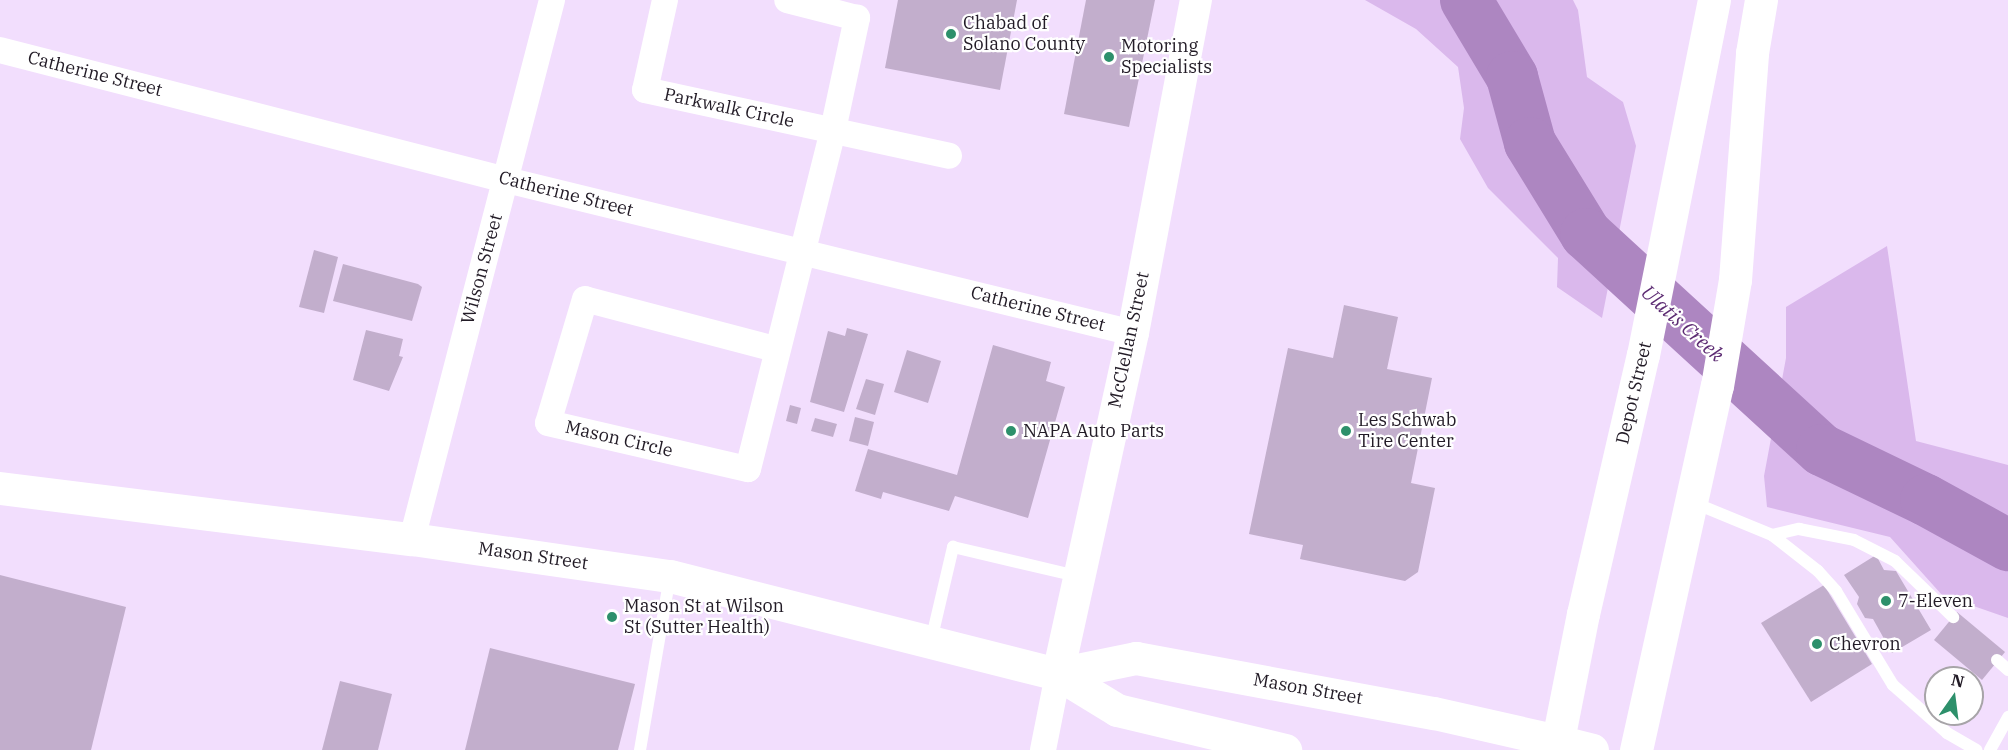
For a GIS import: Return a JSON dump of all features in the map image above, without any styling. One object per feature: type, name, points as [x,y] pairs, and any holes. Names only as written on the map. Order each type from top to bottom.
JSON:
[{"type":"main road","name":"Depot Street","points":[[1557,746],[1643,355],[1714,0]]},
{"type":"main road","points":[[1636,750],[1717,386],[1735,280],[1752,53],[1761,0]]},
{"type":"main road","name":"Mason Street","points":[[0,488],[412,539],[670,576],[1058,674],[1116,710],[1284,750]]},
{"type":"main road","name":"Mason Street","points":[[1058,674],[1136,658],[1434,713],[1557,746],[1592,750]]},
{"type":"street","name":"Wilson Street","points":[[412,539],[552,0]]},
{"type":"street","name":"Parkwalk Circle","points":[[665,0],[645,90],[949,156]]},
{"type":"street","points":[[788,0],[857,18],[833,130],[802,252]]},
{"type":"street","name":"McClellan Street","points":[[1043,750],[1077,576],[1133,333],[1196,0]]},
{"type":"street","name":"Catherine Street","points":[[0,50],[506,180],[1133,333]]},
{"type":"street","name":"Mason Circle","points":[[775,350],[585,298],[548,423],[748,469],[775,350],[802,252]]},
{"type":"lane","points":[[1691,502],[1772,535],[1818,571],[1836,591],[1893,685],[1947,733],[1976,750]]},
{"type":"lane","points":[[1772,535],[1799,529],[1854,540],[1895,561],[1953,617]]},
{"type":"lane","points":[[931,642],[953,547],[1077,576]]},
{"type":"lane","points":[[640,750],[670,576]]},
{"type":"lane","points":[[1997,660],[2008,670]]},
{"type":"lane","points":[[1990,750],[2008,717]]},
{"type":"shaded area","points":[[1365,0],[1573,0],[1578,10],[1587,77],[1623,102],[1636,146],[1602,318],[1557,287],[1558,258],[1488,188],[1460,139],[1464,108],[1458,67],[1416,29]]},
{"type":"shaded area","points":[[1887,246],[1916,441],[2008,465],[2008,618],[1942,595],[1890,537],[1767,507],[1764,476],[1786,358],[1786,307]]},
{"type":"building","name":"Chabad of Solano County","points":[[898,0],[1017,0],[1000,90],[885,68]]},
{"type":"building","name":"Motoring Specialists","points":[[1086,0],[1155,0],[1129,127],[1064,114]]},
{"type":"building","points":[[314,250],[338,257],[324,313],[299,307]]},
{"type":"building","points":[[343,264],[422,287],[412,321],[333,301]]},
{"type":"building","name":"Les Schwab Tire Center","points":[[1344,305],[1398,317],[1387,369],[1432,378],[1411,483],[1435,488],[1418,572],[1405,581],[1300,559],[1303,545],[1249,534],[1288,348],[1333,358]]},
{"type":"building","points":[[847,328],[868,334],[844,412],[810,402],[828,331],[845,336]]},
{"type":"building","points":[[366,330],[403,339],[399,356],[403,357],[389,391],[353,380]]},
{"type":"building","name":"NAPA Auto Parts","points":[[993,345],[1051,362],[1046,381],[1065,387],[1028,518],[955,496],[949,511],[883,492],[881,499],[855,491],[868,449],[957,475]]},
{"type":"building","points":[[907,350],[941,361],[928,403],[894,392]]},
{"type":"building","points":[[866,379],[884,384],[875,415],[856,409]]},
{"type":"building","points":[[790,405],[801,408],[797,424],[786,421]]},
{"type":"building","points":[[855,417],[874,422],[868,446],[849,441]]},
{"type":"building","points":[[815,418],[837,424],[833,437],[811,431]]},
{"type":"building","name":"7-Eleven","points":[[1876,555],[1884,570],[1896,571],[1931,630],[1892,653],[1873,619],[1865,618],[1857,604],[1859,597],[1844,575]]},
{"type":"building","points":[[0,575],[126,607],[91,750],[0,750]]},
{"type":"building","name":"Chevron","points":[[1824,585],[1872,664],[1811,702],[1761,623]]},
{"type":"building","points":[[1957,612],[2005,652],[1984,678],[1984,666],[1965,666],[1934,640]]},
{"type":"building","points":[[490,648],[635,684],[618,750],[465,750]]},
{"type":"building","points":[[340,681],[392,694],[378,750],[322,750]]},
{"type":"waterway","name":"Ulatis Creek","points":[[1466,0],[1512,77],[1530,143],[1586,234],[1822,450],[1926,500],[2008,545]]},
{"type":"place","name":"Chabad of Solano County","points":[[951,34]]},
{"type":"place","name":"Motoring Specialists","points":[[1109,57]]},
{"type":"place","name":"NAPA Auto Parts","points":[[1011,431]]},
{"type":"place","name":"Les Schwab Tire Center","points":[[1346,431]]},
{"type":"place","name":"7-Eleven","points":[[1886,601]]},
{"type":"place","name":"Mason St at Wilson St (Sutter Health)","points":[[612,617]]},
{"type":"place","name":"Chevron","points":[[1817,644]]}]
